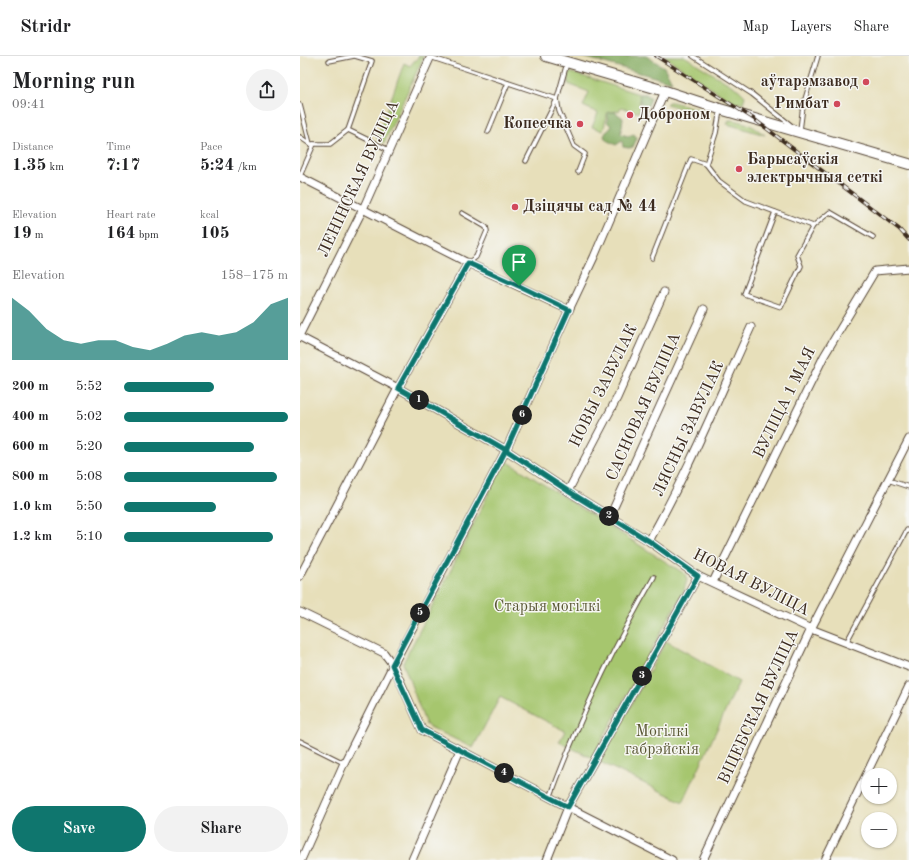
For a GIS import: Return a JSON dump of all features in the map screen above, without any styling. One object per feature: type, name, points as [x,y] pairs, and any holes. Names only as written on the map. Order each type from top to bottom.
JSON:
[{"type":"main road","points":[[546,56],[561,59],[720,109],[909,164]]},
{"type":"street","name":"ЛЕНІНСКАЯ ВУЛІЦА","points":[[300,334],[363,209],[431,56]]},
{"type":"street","points":[[301,860],[344,763],[392,665],[506,450],[594,257],[665,91]]},
{"type":"street","points":[[300,177],[468,263],[569,310]]},
{"type":"street","points":[[300,576],[398,388],[468,263]]},
{"type":"street","name":"ВУЛІЦА 1 МАЯ","points":[[713,582],[824,356],[875,271],[909,268]]},
{"type":"street","name":"НОВЫ ЗАВУЛАК","points":[[568,491],[616,398],[664,292]]},
{"type":"street","name":"САСНОВАЯ ВУЛІЦА","points":[[610,516],[704,309]]},
{"type":"street","name":"ЛЯСНЫ ЗАВУЛАК","points":[[649,541],[671,502],[694,454],[751,327]]},
{"type":"street","name":"НОВАЯ ВУЛІЦА","points":[[300,337],[398,388],[506,450],[568,491],[649,541],[698,576],[811,629],[909,667]]},
{"type":"street","name":"ВІЦЕБСКАЯ ВУЛІЦА","points":[[703,860],[811,629],[909,439]]},
{"type":"street","points":[[547,860],[568,807],[698,576]]},
{"type":"street","points":[[300,612],[384,653],[392,665],[422,730],[550,798],[672,860]]},
{"type":"street","points":[[825,860],[909,686]]},
{"type":"street","points":[[412,860],[460,750]]},
{"type":"lane","points":[[300,137],[312,144],[330,144],[348,130],[372,61],[354,56],[329,61]]},
{"type":"lane","points":[[431,56],[557,100]]},
{"type":"lane","points":[[693,56],[752,94],[800,132]]},
{"type":"lane","points":[[800,132],[803,106],[818,56]]},
{"type":"lane","points":[[561,59],[557,100],[574,146],[586,154],[578,172]]},
{"type":"lane","points":[[488,132],[508,83]]},
{"type":"lane","points":[[526,161],[557,100]]},
{"type":"lane","points":[[300,104],[312,144],[300,177]]},
{"type":"lane","points":[[706,164],[716,133],[720,109]]},
{"type":"lane","points":[[348,130],[389,150]]},
{"type":"lane","points":[[652,258],[691,158],[706,164],[719,181],[746,201],[813,226]]},
{"type":"lane","points":[[775,212],[744,294],[781,307],[801,266],[797,255],[813,226],[830,212],[873,237]]},
{"type":"lane","points":[[462,213],[486,227],[487,231],[486,238],[476,257],[468,263]]},
{"type":"lane","points":[[888,480],[909,487]]},
{"type":"lane","points":[[846,643],[907,530],[909,530]]},
{"type":"lane","points":[[550,798],[562,764],[602,673],[628,621],[654,578]]},
{"type":"lane","points":[[300,741],[344,763]]},
{"type":"green space","points":[[418,56],[424,56],[384,143],[377,138],[404,63],[410,66],[415,60],[417,60]]},
{"type":"green space","points":[[580,56],[646,56],[664,67],[672,82]]},
{"type":"green space","points":[[664,56],[684,56],[739,90],[745,96],[743,103],[734,103],[727,99]]},
{"type":"green space","points":[[569,72],[639,94],[639,112],[621,107],[619,111],[608,112],[603,131],[592,127],[598,113],[583,106],[589,92],[568,84]]},
{"type":"green space","points":[[639,94],[646,94],[651,98],[648,106],[644,106],[640,101]]},
{"type":"green space","points":[[668,102],[699,109],[704,113],[704,115],[666,104]]},
{"type":"green space","points":[[608,112],[615,112],[623,118],[621,134],[628,136],[634,134],[637,138],[633,147],[623,147],[622,141],[616,145],[606,140],[604,136],[611,126],[607,122]]},
{"type":"green space","points":[[729,120],[748,124],[765,135],[727,124]]},
{"type":"green space","name":"Старыя могілкі","points":[[505,460],[685,574],[687,580],[684,590],[592,758],[559,742],[565,731],[500,697],[473,748],[426,725],[403,663]]},
{"type":"green space","name":"Могілкі габрэйскія","points":[[666,641],[739,682],[683,802],[600,762]]},
{"type":"railway","points":[[656,56],[754,119],[899,229],[909,240]]},
{"type":"place","name":"аўтарэмзавод","points":[[866,82]]},
{"type":"place","name":"Римбат","points":[[837,104]]},
{"type":"place","name":"Доброном","points":[[630,115]]},
{"type":"place","name":"Копеечка","points":[[580,124]]},
{"type":"place","name":"Барысаўскія электрычныя сеткі","points":[[739,169]]},
{"type":"place","name":"Дзіцячы сад № 44","points":[[515,207]]},
{"type":"route","points":[[519,286],[468,263],[398,388],[506,450],[568,491],[649,541],[698,576],[568,807],[422,730],[392,665],[506,450],[569,310],[519,286]]}]
